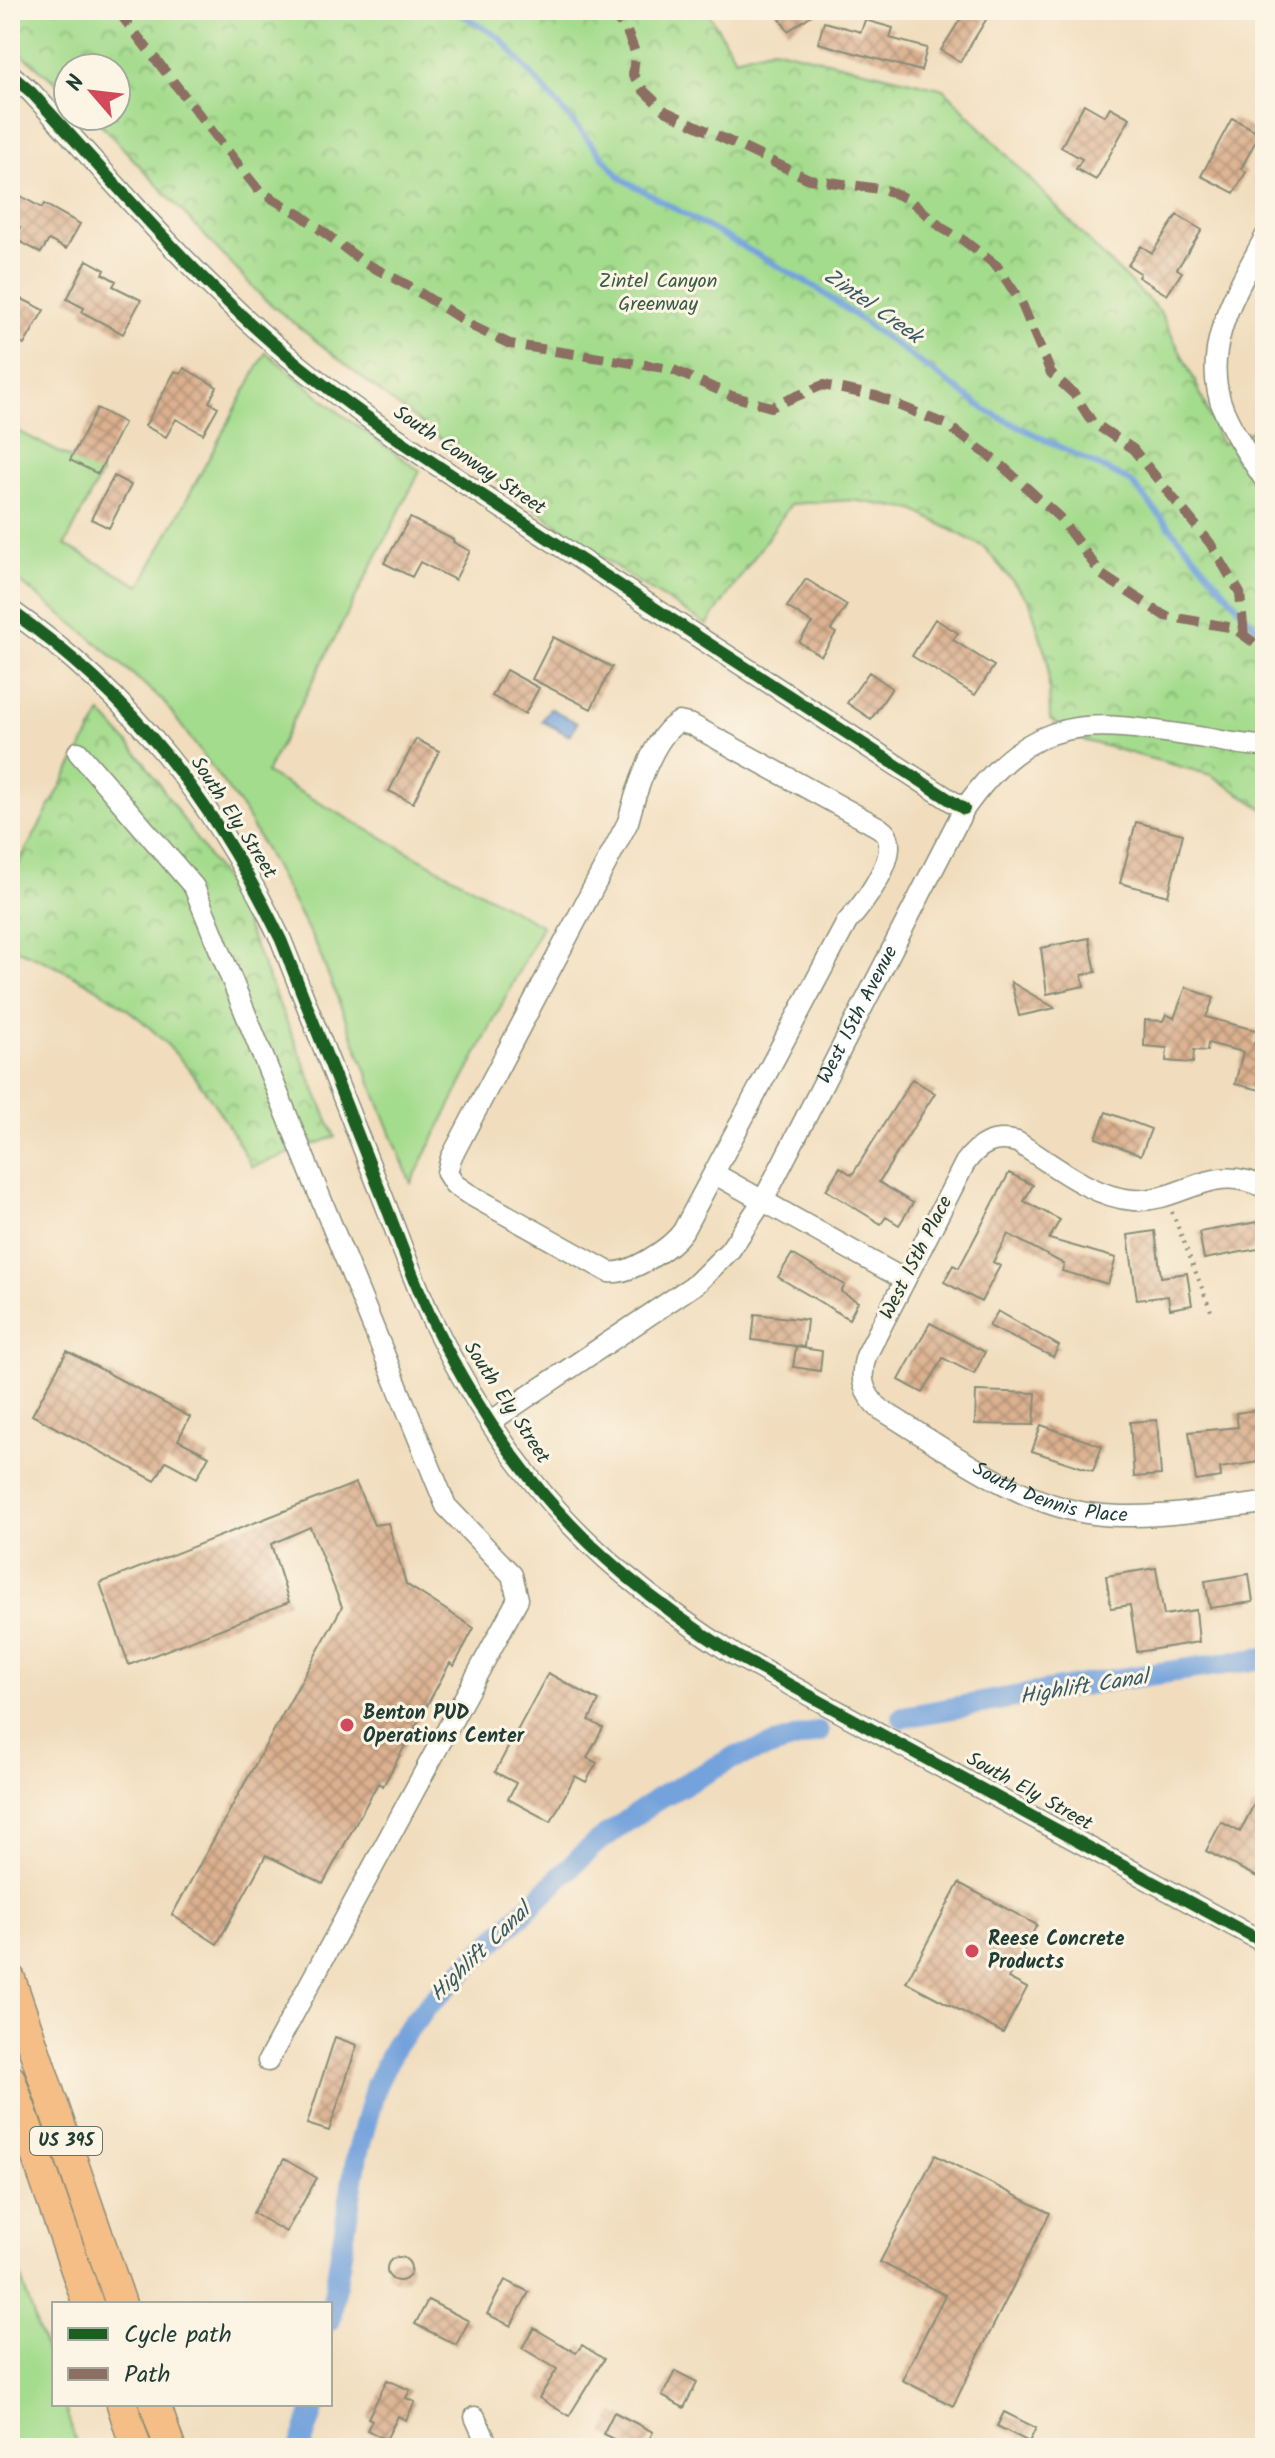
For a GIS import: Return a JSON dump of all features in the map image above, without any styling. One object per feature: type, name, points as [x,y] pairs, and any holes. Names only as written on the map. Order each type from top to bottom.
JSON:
[{"type":"highway","name":"US 395","points":[[10,1979],[120,2302]]},
{"type":"highway","name":"US 395","points":[[10,2079],[87,2302]]},
{"type":"highway","points":[[123,2406],[136,2448]]},
{"type":"highway","points":[[156,2406],[170,2448]]},
{"type":"street","name":"South Conway Street","points":[[10,74],[31,92],[207,282],[262,334],[311,373],[396,437],[460,480],[964,809]]},
{"type":"street","points":[[1265,237],[1228,310],[1215,358],[1216,384],[1223,409],[1236,436],[1265,480]]},
{"type":"street","name":"South Ely Street","points":[[10,610],[77,662],[138,720],[184,774],[222,830],[258,892],[281,940],[433,1322],[490,1422],[529,1477],[567,1522],[602,1557],[685,1623],[735,1655],[1265,1943]]},
{"type":"street","points":[[679,722],[692,725],[878,827],[887,835],[889,852],[871,891],[847,922],[715,1174],[674,1244],[620,1273],[609,1272],[467,1193],[454,1184],[447,1173],[451,1158],[628,822],[639,787],[659,743],[670,727],[679,722]]},
{"type":"street","name":"West 15th Avenue","points":[[490,1422],[697,1283],[730,1250],[764,1199],[964,809],[982,783],[1004,761],[1026,744],[1068,729],[1112,726],[1265,746]]},
{"type":"street","points":[[78,752],[194,887],[446,1506],[512,1575],[518,1599],[268,2061]]},
{"type":"street","name":"West 15th Place","points":[[863,1387],[866,1356],[974,1151],[992,1140],[1017,1142],[1092,1188],[1112,1196],[1132,1200],[1166,1195]]},
{"type":"street","points":[[715,1174],[905,1280]]},
{"type":"street","points":[[1166,1195],[1216,1178],[1241,1180],[1265,1188]]},
{"type":"street","name":"South Dennis Place","points":[[863,1387],[870,1400],[880,1409],[1001,1482],[1069,1510],[1141,1516],[1265,1503]]},
{"type":"street","points":[[475,2417],[489,2448]]},
{"type":"path","points":[[1166,1195],[1213,1316]]},
{"type":"green space","name":"Zintel Canyon Greenway","points":[[10,10],[707,10],[735,58],[773,48],[944,89],[1103,256],[1159,310],[1195,381],[1221,444],[1262,427],[1265,430],[1265,810],[1211,775],[1079,739],[1050,719],[1048,662],[1030,602],[984,547],[914,510],[852,500],[791,504],[707,625],[633,579],[512,492],[391,401],[264,299],[108,132],[132,132],[132,52],[52,52],[52,79],[10,44]]},
{"type":"green space","points":[[266,352],[341,414],[420,471],[266,773],[542,926],[411,1183],[317,947],[244,811],[163,701],[90,637],[10,574],[10,427],[101,474],[65,545],[140,586]]},
{"type":"green space","points":[[101,713],[143,760],[232,892],[335,1137],[252,1167],[205,1091],[181,1059],[154,1032],[91,985],[10,947],[10,879]]},
{"type":"green space","points":[[10,2246],[52,2370],[52,2406],[65,2406],[78,2448],[10,2448]]},
{"type":"water","points":[[550,708],[577,723],[570,736],[542,721]]},
{"type":"building","points":[[774,10],[819,10],[788,31]]},
{"type":"building","points":[[966,10],[992,10],[960,62],[941,50]]},
{"type":"building","points":[[865,20],[893,28],[890,38],[927,48],[921,71],[818,43],[824,22],[861,32]]},
{"type":"building","points":[[1084,104],[1105,116],[1110,107],[1130,118],[1096,180],[1076,169],[1082,159],[1061,147]]},
{"type":"building","points":[[1232,118],[1260,133],[1241,169],[1246,172],[1234,193],[1201,176]]},
{"type":"building","points":[[17,194],[42,208],[44,204],[80,224],[66,249],[49,240],[41,253],[14,238],[20,227],[10,221],[10,206]]},
{"type":"building","points":[[1177,215],[1202,230],[1177,269],[1182,272],[1167,295],[1138,277],[1140,273],[1128,265],[1141,246],[1152,253]]},
{"type":"building","points":[[87,260],[105,270],[103,274],[116,281],[113,286],[141,300],[123,334],[82,312],[84,308],[67,299]]},
{"type":"building","points":[[16,296],[44,310],[24,345],[10,337],[10,306]]},
{"type":"building","points":[[184,368],[217,387],[209,402],[218,407],[203,434],[176,419],[166,437],[145,426],[175,371],[181,374]]},
{"type":"building","points":[[97,408],[124,423],[98,474],[70,460]]},
{"type":"building","points":[[114,476],[131,485],[109,528],[91,519]]},
{"type":"building","points":[[410,518],[470,551],[455,580],[420,562],[412,577],[384,563]]},
{"type":"building","points":[[806,579],[847,605],[831,630],[836,633],[821,656],[799,642],[812,623],[787,607]]},
{"type":"building","points":[[935,619],[958,633],[953,640],[994,666],[975,695],[912,656]]},
{"type":"building","points":[[553,637],[612,667],[591,709],[532,679]]},
{"type":"building","points":[[506,670],[539,688],[525,714],[492,696]]},
{"type":"building","points":[[869,672],[892,688],[871,719],[847,703]]},
{"type":"building","points":[[416,739],[439,751],[413,803],[389,791]]},
{"type":"building","points":[[1136,822],[1183,834],[1168,896],[1120,883]]},
{"type":"building","points":[[1089,938],[1096,972],[1082,975],[1084,986],[1047,994],[1041,948]]},
{"type":"building","points":[[1011,982],[1055,1008],[1019,1016]]},
{"type":"building","points":[[1186,987],[1214,998],[1206,1017],[1258,1031],[1254,1044],[1265,1049],[1265,1091],[1235,1084],[1243,1052],[1208,1043],[1207,1051],[1194,1050],[1193,1063],[1166,1061],[1167,1048],[1144,1046],[1145,1020],[1163,1021],[1166,1014],[1174,1018]]},
{"type":"building","points":[[912,1079],[935,1093],[879,1182],[913,1203],[899,1225],[886,1217],[881,1224],[826,1190],[840,1167],[852,1175]]},
{"type":"building","points":[[1106,1112],[1151,1129],[1141,1155],[1096,1138]]},
{"type":"building","points":[[1009,1173],[1033,1185],[1024,1201],[1060,1220],[1049,1239],[1116,1258],[1108,1284],[1062,1271],[1064,1264],[1008,1234],[993,1262],[1000,1266],[981,1302],[944,1282],[953,1265],[959,1268]]},
{"type":"building","points":[[1258,1222],[1263,1248],[1204,1259],[1199,1232]]},
{"type":"building","points":[[1155,1231],[1161,1277],[1187,1273],[1192,1305],[1170,1309],[1168,1296],[1137,1300],[1128,1235]]},
{"type":"building","points":[[792,1254],[845,1285],[841,1292],[858,1302],[849,1319],[778,1277]]},
{"type":"building","points":[[998,1311],[1059,1346],[1053,1357],[989,1326]]},
{"type":"building","points":[[755,1314],[807,1320],[804,1347],[752,1340]]},
{"type":"building","points":[[930,1323],[985,1352],[974,1374],[943,1358],[923,1393],[899,1380]]},
{"type":"building","points":[[796,1347],[822,1351],[820,1371],[793,1367]]},
{"type":"building","points":[[67,1351],[190,1417],[178,1440],[209,1456],[197,1478],[166,1461],[155,1481],[32,1415]]},
{"type":"building","points":[[976,1391],[1036,1393],[1034,1425],[975,1424]]},
{"type":"building","points":[[1262,1409],[1265,1461],[1220,1468],[1221,1477],[1196,1481],[1189,1432],[1238,1427],[1236,1413]]},
{"type":"building","points":[[1157,1420],[1161,1475],[1134,1477],[1130,1422]]},
{"type":"building","points":[[1041,1425],[1102,1446],[1093,1471],[1032,1451]]},
{"type":"building","name":"Benton PUD Operations Center","points":[[356,1483],[374,1525],[388,1523],[406,1584],[474,1628],[454,1666],[450,1663],[383,1786],[378,1783],[323,1884],[266,1855],[217,1944],[172,1915],[342,1607],[310,1527],[271,1544],[289,1602],[129,1665],[100,1583]]},
{"type":"building","points":[[1156,1568],[1164,1615],[1196,1610],[1199,1642],[1137,1652],[1130,1605],[1111,1608],[1106,1576]]},
{"type":"building","points":[[1249,1574],[1253,1602],[1210,1608],[1205,1581]]},
{"type":"building","points":[[548,1673],[599,1701],[589,1720],[603,1728],[587,1758],[597,1763],[586,1782],[575,1776],[551,1822],[508,1799],[516,1783],[495,1772]]},
{"type":"building","points":[[1253,1806],[1265,1812],[1265,1881],[1206,1851],[1221,1822],[1240,1832]]},
{"type":"building","name":"Reese Concrete Products","points":[[959,1883],[1037,1925],[1008,1978],[1027,1988],[1003,2033],[906,1982]]},
{"type":"building","points":[[335,2037],[357,2045],[329,2131],[307,2124]]},
{"type":"building","points":[[935,2155],[1050,2213],[953,2406],[902,2380],[945,2295],[880,2262]]},
{"type":"building","points":[[284,2159],[317,2178],[286,2232],[253,2213]]},
{"type":"building","points":[[399,2257],[408,2260],[411,2269],[408,2278],[399,2281],[390,2278],[387,2269],[390,2260]]},
{"type":"building","points":[[505,2280],[529,2292],[511,2326],[487,2314]]},
{"type":"building","points":[[428,2300],[469,2321],[456,2345],[415,2324]]},
{"type":"building","points":[[534,2328],[576,2353],[582,2345],[604,2359],[569,2416],[539,2398],[557,2369],[522,2348]]},
{"type":"building","points":[[675,2371],[697,2382],[684,2408],[662,2396]]},
{"type":"building","points":[[387,2380],[410,2390],[406,2398],[415,2402],[406,2420],[398,2416],[386,2440],[367,2430],[372,2420],[368,2418]]},
{"type":"building","points":[[614,2412],[653,2432],[645,2448],[632,2448],[603,2434]]},
{"type":"building","points":[[1004,2412],[1036,2428],[1029,2442],[997,2426]]},
{"type":"waterway","name":"Zintel Creek","points":[[454,10],[500,38],[622,179],[815,287],[989,412],[1131,482],[1265,638]]},
{"type":"waterway","name":"Highlift Canal","points":[[903,1717],[1099,1682],[1265,1658]]},
{"type":"waterway","name":"Highlift Canal","points":[[332,2308],[357,2155],[376,2085],[396,2044],[427,2006],[592,1846],[659,1798],[733,1758],[818,1732]]},
{"type":"waterway","name":"Highlift Canal","points":[[300,2448],[314,2406]]},
{"type":"marked path","points":[[117,10],[259,191],[301,215],[363,262],[409,286],[474,327],[510,344],[671,369],[732,396],[771,407],[823,385],[876,396],[947,425],[999,463],[1059,517],[1102,575],[1165,616],[1234,628],[1257,645],[1265,646]]},
{"type":"marked path","points":[[607,10],[626,29],[635,52],[633,75],[644,91],[665,111],[809,179],[886,190],[910,200],[942,228],[997,266],[1021,302],[1051,373],[1075,395],[1092,422],[1133,449],[1210,543],[1240,593],[1244,636]]},
{"type":"cycle path","points":[[10,74],[31,92],[200,275],[260,332],[329,389],[441,468],[964,809]]},
{"type":"cycle path","points":[[10,610],[96,679],[133,717],[168,757],[228,843],[281,940],[434,1324],[466,1384],[503,1442],[575,1529],[651,1596],[735,1655],[1265,1943]]},
{"type":"place","name":"Benton PUD Operations Center","points":[[347,1725]]},
{"type":"place","name":"Reese Concrete Products","points":[[972,1951]]}]
